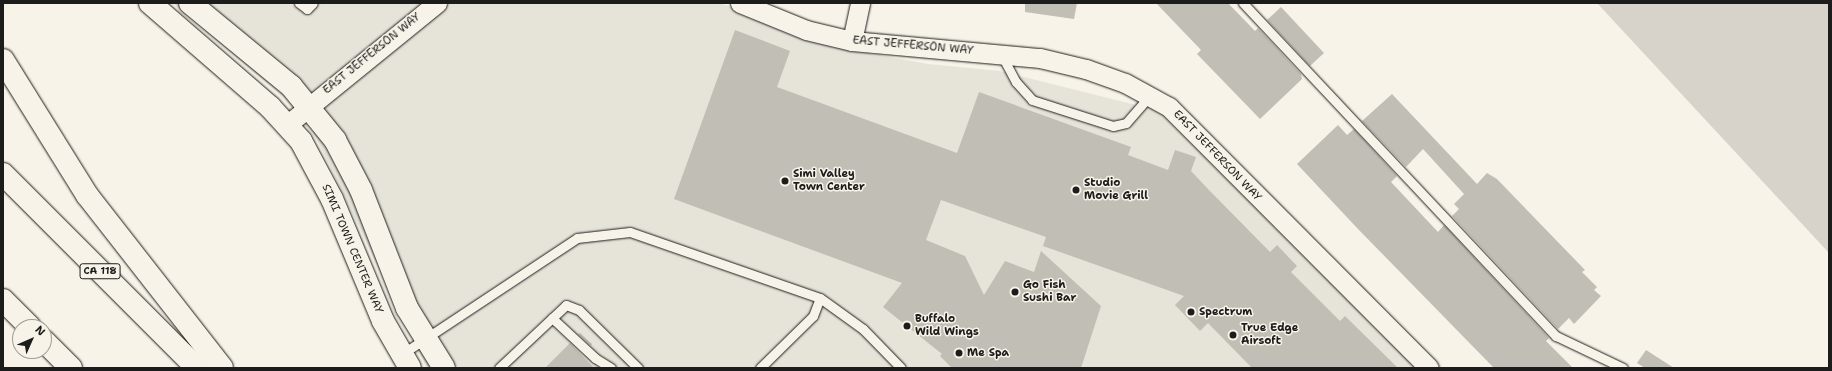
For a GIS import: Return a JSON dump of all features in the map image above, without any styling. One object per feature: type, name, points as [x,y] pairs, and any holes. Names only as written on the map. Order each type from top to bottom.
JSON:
[{"type":"main road","name":"SIMI TOWN CENTER WAY","points":[[150,3],[288,124],[332,199],[383,321],[406,361]]},
{"type":"main road","points":[[190,3],[258,57],[308,106],[335,140],[361,190],[391,271],[424,340],[444,368]]},
{"type":"main road","points":[[3,60],[86,195],[222,368]]},
{"type":"main road","name":"CA 118","points":[[3,174],[197,368]]},
{"type":"main road","points":[[3,300],[22,319]]},
{"type":"main road","points":[[3,308],[16,319]]},
{"type":"main road","points":[[52,350],[71,368]]},
{"type":"street","name":"EAST JEFFERSON WAY","points":[[288,124],[308,106],[437,3]]},
{"type":"street","name":"EAST JEFFERSON WAY","points":[[740,3],[806,30],[852,41],[1040,58],[1086,69],[1149,96],[1169,107],[1429,368]]},
{"type":"street","points":[[852,41],[860,3]]},
{"type":"lane","points":[[299,3],[307,9],[313,3]]},
{"type":"lane","points":[[1243,3],[1556,336],[1623,368]]},
{"type":"lane","points":[[1002,54],[1016,82],[1032,100],[1113,126],[1126,123],[1149,96]]},
{"type":"lane","points":[[406,361],[424,340],[577,238],[600,233],[630,232],[820,298],[863,329],[901,368]]},
{"type":"lane","points":[[760,368],[813,316],[820,298]]},
{"type":"lane","points":[[498,368],[566,305],[579,310],[638,368]]},
{"type":"lane","points":[[552,318],[595,358],[611,368]]},
{"type":"shaded area","points":[[172,3],[426,3],[295,106]]},
{"type":"shaded area","name":"Simi Valley Town Center","points":[[450,3],[720,3],[842,48],[928,64],[1000,71],[1164,112],[1422,368],[427,368],[307,119]]},
{"type":"shaded area","points":[[1597,3],[1829,3],[1829,253]]},
{"type":"building","points":[[1025,3],[1077,3],[1074,19],[1025,12]]},
{"type":"building","points":[[1156,3],[1228,3],[1255,31],[1258,28],[1301,74],[1302,79],[1260,119],[1197,54],[1201,50]]},
{"type":"building","points":[[1281,7],[1324,53],[1310,66],[1267,20]]},
{"type":"building","points":[[735,30],[790,51],[777,87],[957,153],[979,92],[1131,147],[1128,155],[1168,170],[1175,150],[1196,157],[1191,171],[1208,189],[1270,252],[1277,245],[1297,266],[1291,272],[1340,321],[1345,316],[1398,368],[1252,368],[1208,323],[1200,331],[1175,305],[1184,296],[1043,246],[1046,237],[941,200],[926,240],[965,256],[984,295],[1005,261],[1034,272],[1041,251],[1101,306],[1081,368],[952,368],[940,356],[942,354],[883,307],[902,283],[674,199]]},
{"type":"building","points":[[1392,94],[1477,184],[1487,173],[1497,179],[1585,270],[1582,272],[1597,287],[1594,290],[1601,296],[1574,324],[1569,318],[1558,329],[1452,216],[1459,209],[1454,204],[1464,194],[1423,149],[1406,167],[1362,121]]},
{"type":"building","points":[[1338,125],[1347,135],[1354,129],[1397,176],[1391,182],[1438,232],[1444,225],[1549,338],[1546,341],[1573,368],[1494,368],[1358,229],[1297,164]]},
{"type":"building","points":[[580,333],[592,344],[591,346],[578,334]]},
{"type":"building","points":[[570,343],[594,368],[545,368]]},
{"type":"building","points":[[1646,350],[1674,368],[1645,368],[1637,363]]},
{"type":"place","name":"Simi Valley Town Center","points":[[785,181]]},
{"type":"place","name":"Studio Movie Grill","points":[[1076,190]]},
{"type":"place","name":"Go Fish Sushi Bar","points":[[1015,292]]},
{"type":"place","name":"Spectrum","points":[[1191,312]]},
{"type":"place","name":"Buffalo Wild Wings","points":[[907,326]]},
{"type":"place","name":"True Edge Airsoft","points":[[1233,335]]},
{"type":"place","name":"Me Spa","points":[[959,353]]}]
